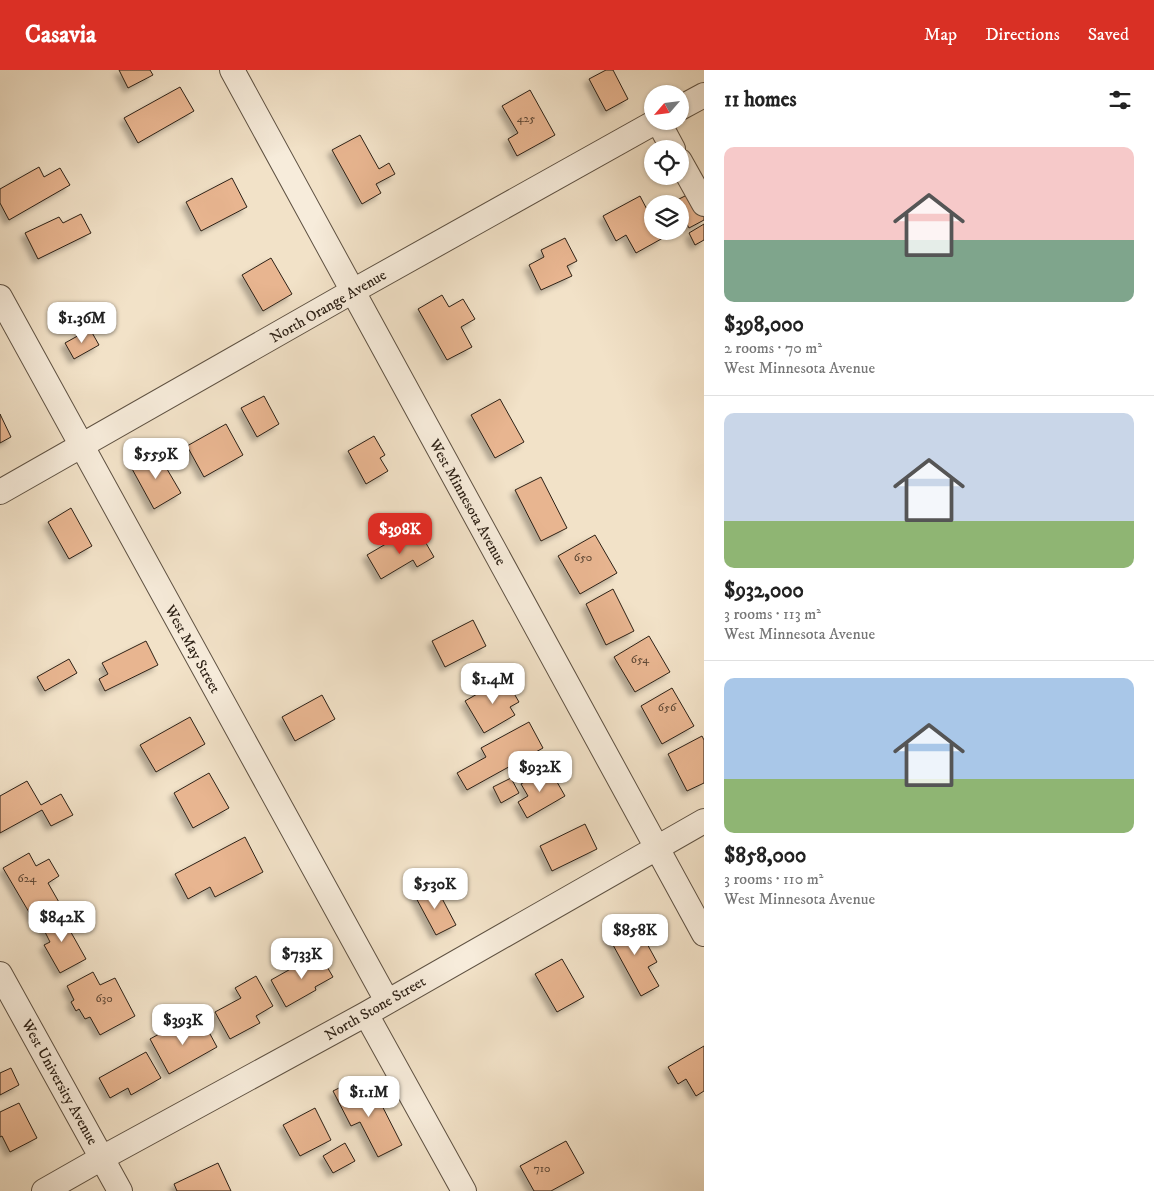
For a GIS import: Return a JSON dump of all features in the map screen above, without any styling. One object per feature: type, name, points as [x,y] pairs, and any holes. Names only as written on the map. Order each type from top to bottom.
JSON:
[{"type":"street","name":"West Minnesota Avenue","points":[[232,70],[704,934]]},
{"type":"street","points":[[689,103],[704,95]]},
{"type":"street","name":"North Orange Avenue","points":[[0,492],[644,128]]},
{"type":"street","points":[[689,177],[704,204]]},
{"type":"street","name":"West May Street","points":[[0,297],[387,1001]]},
{"type":"street","name":"North Stone Street","points":[[44,1191],[366,1014],[704,821]]},
{"type":"street","name":"West University Avenue","points":[[0,974],[120,1191]]},
{"type":"street","points":[[366,1014],[464,1191]]},
{"type":"building","points":[[119,70],[150,70],[153,75],[128,88]]},
{"type":"building","points":[[606,70],[613,70],[628,99],[606,111],[589,79]]},
{"type":"building","points":[[180,87],[194,111],[138,143],[124,118]]},
{"type":"building","points":[[530,90],[555,135],[517,156],[508,139],[518,133],[502,106]]},
{"type":"building","points":[[360,135],[379,169],[389,163],[395,174],[376,184],[381,193],[362,204],[332,150]]},
{"type":"building","points":[[39,167],[44,177],[60,168],[70,185],[9,220],[0,203],[0,189]]},
{"type":"building","points":[[232,178],[247,207],[201,231],[186,202]]},
{"type":"building","points":[[693,192],[704,213],[704,220],[689,228],[689,195],[687,195]]},
{"type":"building","points":[[640,196],[644,204],[644,240],[659,240],[636,253],[626,235],[616,241],[603,216]]},
{"type":"building","points":[[81,214],[91,233],[38,259],[25,233],[59,217],[63,223]]},
{"type":"building","points":[[704,224],[704,240],[695,245],[689,233]]},
{"type":"building","points":[[565,238],[577,261],[567,266],[572,276],[541,290],[529,265],[544,257],[541,250]]},
{"type":"building","points":[[271,258],[292,294],[263,311],[242,275]]},
{"type":"building","points":[[442,295],[449,307],[463,299],[475,319],[461,327],[472,347],[447,360],[418,309]]},
{"type":"building","points":[[90,329],[99,345],[74,359],[65,343]]},
{"type":"building","points":[[264,396],[279,424],[257,437],[241,408]]},
{"type":"building","points":[[500,399],[524,442],[495,458],[471,415]]},
{"type":"building","points":[[0,414],[11,437],[0,443]]},
{"type":"building","points":[[226,424],[243,455],[204,477],[187,446]]},
{"type":"building","points":[[374,436],[385,455],[380,458],[388,471],[366,484],[348,451]]},
{"type":"building","points":[[157,452],[181,493],[154,509],[131,467]]},
{"type":"building","points":[[541,477],[567,528],[541,541],[515,490]]},
{"type":"building","points":[[71,508],[92,546],[69,559],[48,522]]},
{"type":"building","points":[[408,531],[415,543],[423,538],[434,557],[417,567],[413,560],[381,579],[367,555]]},
{"type":"building","points":[[595,535],[617,573],[580,594],[558,556]]},
{"type":"building","points":[[613,589],[634,631],[606,645],[586,604]]},
{"type":"building","points":[[473,620],[486,646],[445,667],[432,641]]},
{"type":"building","points":[[649,636],[670,672],[635,692],[614,657]]},
{"type":"building","points":[[146,641],[158,665],[105,691],[99,679],[108,674],[102,663]]},
{"type":"building","points":[[69,659],[77,673],[45,691],[37,677]]},
{"type":"building","points":[[505,678],[519,702],[510,707],[515,715],[484,733],[465,701]]},
{"type":"building","points":[[672,688],[694,726],[662,744],[641,706]]},
{"type":"building","points":[[322,695],[335,719],[295,741],[282,717]]},
{"type":"building","points":[[190,717],[205,744],[156,772],[140,745]]},
{"type":"building","points":[[529,722],[543,748],[467,790],[457,773],[486,757],[481,748]]},
{"type":"building","points":[[702,736],[704,740],[704,783],[687,791],[668,754]]},
{"type":"building","points":[[549,768],[565,796],[527,818],[518,802],[528,796],[521,784]]},
{"type":"building","points":[[209,773],[229,808],[193,828],[174,793]]},
{"type":"building","points":[[511,778],[519,793],[501,803],[493,787]]},
{"type":"building","points":[[27,781],[41,805],[61,794],[73,815],[51,826],[42,810],[0,833],[0,796]]},
{"type":"building","points":[[585,824],[597,849],[552,871],[540,846]]},
{"type":"building","points":[[245,837],[263,872],[215,897],[210,887],[188,899],[175,874]]},
{"type":"building","points":[[29,853],[36,866],[49,859],[59,876],[48,883],[60,904],[33,919],[3,868]]},
{"type":"building","points":[[435,885],[456,925],[436,935],[415,896]]},
{"type":"building","points":[[63,912],[70,926],[68,927],[86,959],[60,973],[44,945],[50,942],[41,924]]},
{"type":"building","points":[[634,920],[657,962],[648,967],[659,986],[641,996],[607,934]]},
{"type":"building","points":[[319,953],[333,977],[315,987],[316,990],[286,1007],[271,980]]},
{"type":"building","points":[[562,959],[584,997],[557,1012],[535,974]]},
{"type":"building","points":[[93,972],[100,985],[115,978],[135,1016],[100,1035],[90,1017],[85,1019],[79,1009],[76,1011],[71,1002],[74,1000],[67,986]]},
{"type":"building","points":[[256,976],[273,1006],[256,1016],[260,1023],[230,1039],[215,1012],[241,998],[235,988]]},
{"type":"building","points":[[202,1019],[217,1047],[169,1074],[150,1039],[170,1028],[174,1035]]},
{"type":"building","points":[[704,1046],[704,1091],[696,1096],[686,1079],[678,1084],[668,1067]]},
{"type":"building","points":[[146,1052],[161,1078],[131,1095],[128,1088],[110,1098],[99,1078]]},
{"type":"building","points":[[11,1068],[19,1085],[0,1095],[0,1073]]},
{"type":"building","points":[[351,1082],[358,1096],[373,1088],[402,1145],[378,1157],[360,1122],[351,1126],[333,1091]]},
{"type":"building","points":[[19,1103],[37,1138],[10,1152],[2,1136],[0,1137],[0,1112]]},
{"type":"building","points":[[315,1108],[331,1140],[300,1156],[283,1125]]},
{"type":"building","points":[[566,1141],[584,1173],[551,1191],[534,1191],[520,1166]]},
{"type":"building","points":[[345,1143],[355,1161],[333,1173],[323,1156]]},
{"type":"building","points":[[218,1163],[231,1191],[177,1191],[174,1184]]}]
